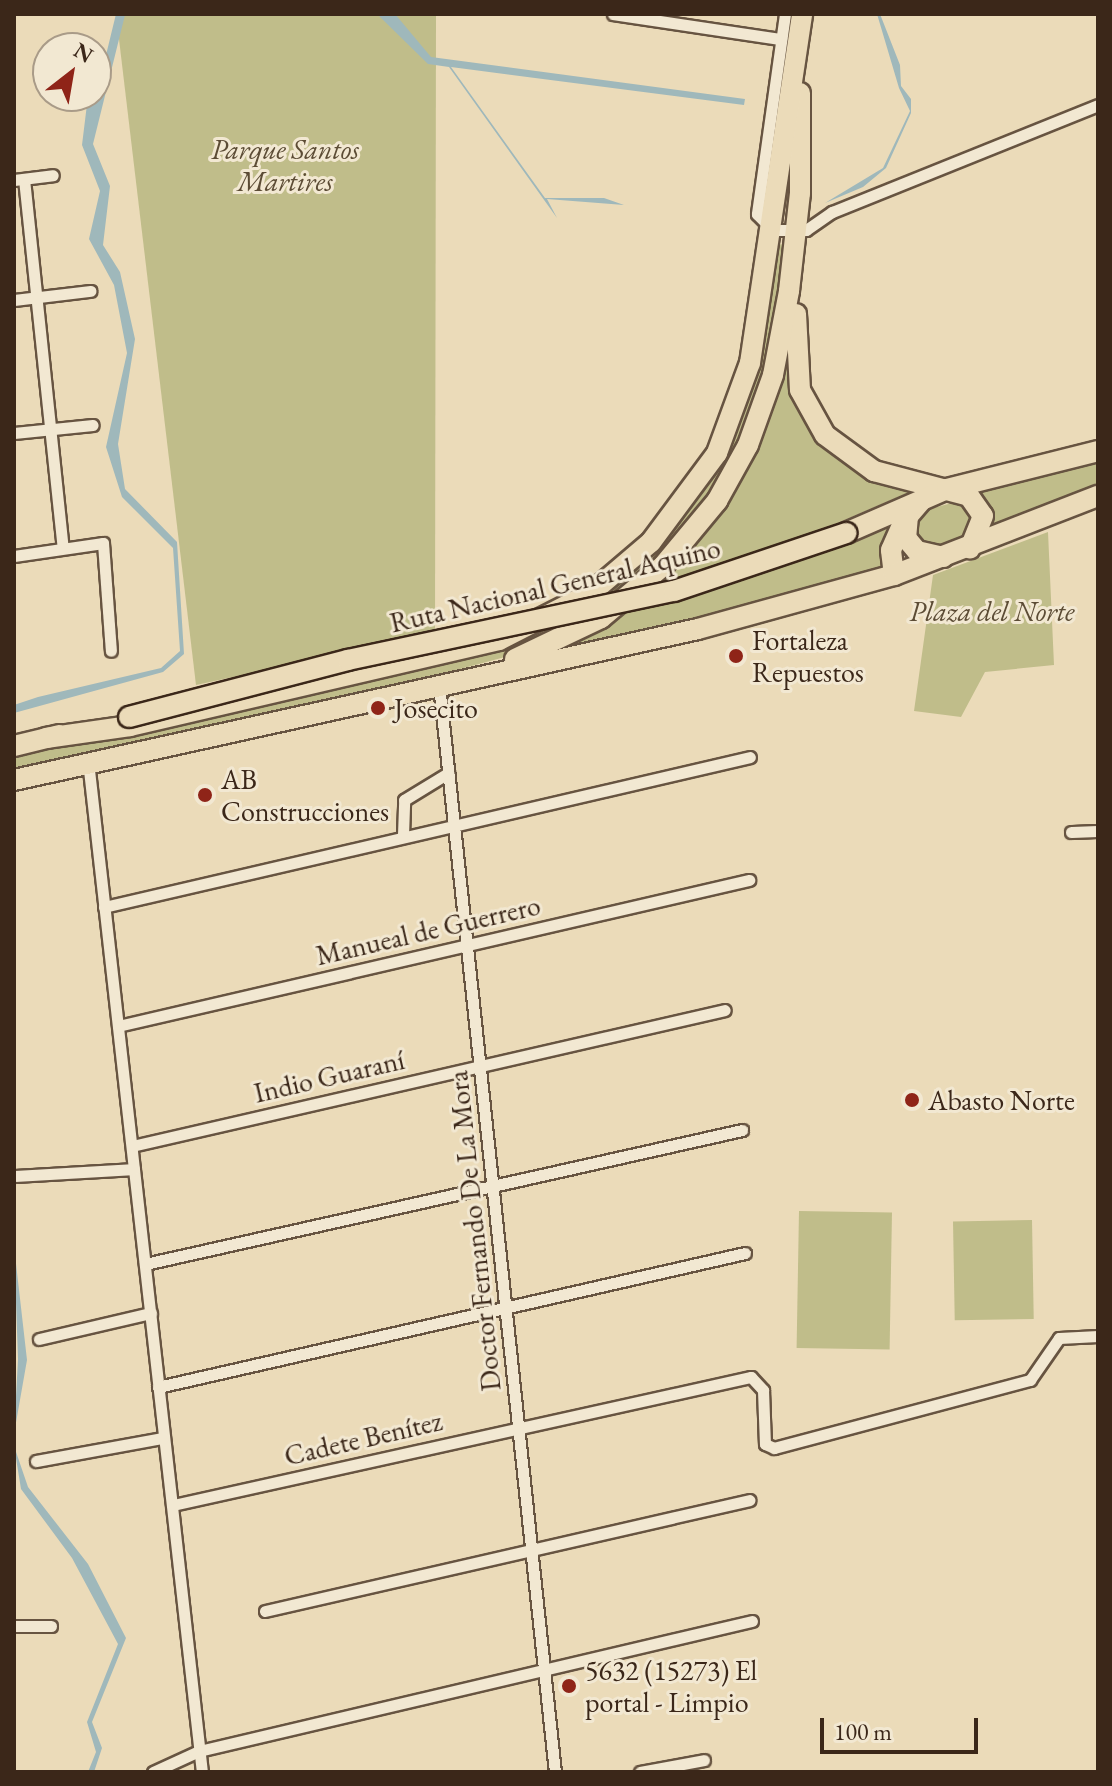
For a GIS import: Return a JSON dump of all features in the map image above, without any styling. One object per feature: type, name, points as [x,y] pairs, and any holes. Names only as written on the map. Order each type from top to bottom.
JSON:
[{"type":"highway","points":[[46,738],[130,726],[487,643],[591,593],[668,525],[717,453],[750,363],[773,230],[789,46],[802,14]]},
{"type":"highway","points":[[443,684],[601,618],[685,543],[730,482],[752,435],[789,291],[795,234],[789,46]]},
{"type":"highway","points":[[789,291],[800,390],[825,435],[874,471],[969,496],[983,516],[970,548]]},
{"type":"highway","name":"Ruta Nacional General Aquino","points":[[14,746],[335,663],[674,591],[846,533],[947,489],[1098,451]]},
{"type":"highway","points":[[14,780],[88,761],[698,629],[894,575],[1098,496]]},
{"type":"highway","points":[[894,575],[891,550],[908,516],[922,500]]},
{"type":"highway","points":[[908,516],[910,544],[944,557]]},
{"type":"street","points":[[613,14],[789,46],[785,14]]},
{"type":"street","points":[[773,230],[795,234],[1098,105]]},
{"type":"street","points":[[53,175],[19,179],[37,298],[63,547]]},
{"type":"street","points":[[14,300],[90,291]]},
{"type":"street","points":[[14,433],[93,425]]},
{"type":"street","points":[[14,556],[97,539],[105,545],[111,651]]},
{"type":"street","name":"Doctor Fernando De La Mora","points":[[443,684],[448,773],[547,1668],[555,1772]]},
{"type":"street","points":[[104,907],[454,823],[750,757]]},
{"type":"street","points":[[88,761],[202,1772]]},
{"type":"street","points":[[403,835],[404,800],[448,773]]},
{"type":"street","points":[[1071,832],[1098,831]]},
{"type":"street","name":"Manueal de Guerrero","points":[[118,1026],[749,880]]},
{"type":"street","name":"Indio Guaraní","points":[[132,1146],[725,1010]]},
{"type":"street","points":[[145,1264],[742,1130]]},
{"type":"street","points":[[16,1176],[134,1169]]},
{"type":"street","points":[[158,1387],[745,1253]]},
{"type":"street","points":[[39,1339],[151,1313]]},
{"type":"street","name":"Cadete Benítez","points":[[173,1505],[751,1377],[763,1390],[765,1444],[774,1448],[1030,1380],[1059,1338],[1098,1336]]},
{"type":"street","points":[[36,1461],[163,1438]]},
{"type":"street","points":[[265,1611],[749,1500]]},
{"type":"street","points":[[153,1772],[199,1751],[752,1621]]},
{"type":"street","points":[[14,1626],[51,1626]]},
{"type":"street","points":[[640,1772],[704,1760]]},
{"type":"green space","name":"Parque Santos Martires","points":[[116,14],[436,14],[435,633],[196,685]]},
{"type":"green space","points":[[785,244],[769,365],[748,428],[696,520],[621,595],[589,602],[711,473],[776,245]]},
{"type":"green space","points":[[789,350],[803,410],[912,491],[770,552],[650,588],[775,397]]},
{"type":"green space","points":[[1098,461],[1098,488],[990,529],[990,509],[976,490]]},
{"type":"green space","points":[[956,502],[972,515],[966,535],[935,547],[918,542],[913,525],[925,510]]},
{"type":"green space","points":[[887,526],[882,570],[550,655],[624,610]]},
{"type":"green space","name":"Plaza del Norte","points":[[1048,532],[1054,665],[985,672],[961,717],[914,711],[933,575]]},
{"type":"green space","points":[[589,619],[505,657],[438,675],[14,772],[14,753]]},
{"type":"green space","points":[[799,1211],[892,1213],[890,1350],[797,1348]]},
{"type":"green space","points":[[1032,1220],[1034,1319],[955,1320],[953,1221]]},
{"type":"water","points":[[116,14],[125,15],[112,67],[112,32]]},
{"type":"water","points":[[377,14],[395,14],[431,57],[745,99],[744,105],[451,67],[545,198],[604,198],[624,205],[547,199],[557,218],[449,67],[428,64]]},
{"type":"water","points":[[877,14],[880,14],[900,65],[901,86],[911,99],[911,113],[886,168],[863,187],[825,203],[883,168],[910,111],[899,88]]},
{"type":"water","points":[[86,112],[101,112],[93,144],[110,186],[103,245],[120,272],[135,339],[118,444],[125,489],[177,542],[184,654],[163,672],[14,713],[14,705],[38,697],[161,668],[180,651],[173,548],[122,497],[106,447],[127,353],[114,285],[89,239],[100,191],[82,145]]},
{"type":"water","points":[[14,1246],[27,1360],[14,1434],[18,1359]]},
{"type":"water","points":[[14,1446],[28,1487],[88,1564],[126,1638],[92,1722],[102,1748],[94,1772],[88,1772],[96,1752],[87,1722],[118,1644],[72,1558],[21,1489]]},
{"type":"place","name":"Fortaleza Repuestos","points":[[736,656]]},
{"type":"place","name":"Josecito","points":[[378,708]]},
{"type":"place","name":"AB Construcciones","points":[[205,795]]},
{"type":"place","name":"Abasto Norte","points":[[912,1100]]},
{"type":"place","name":"5632 (15273) El portal - Limpio","points":[[569,1686]]}]
